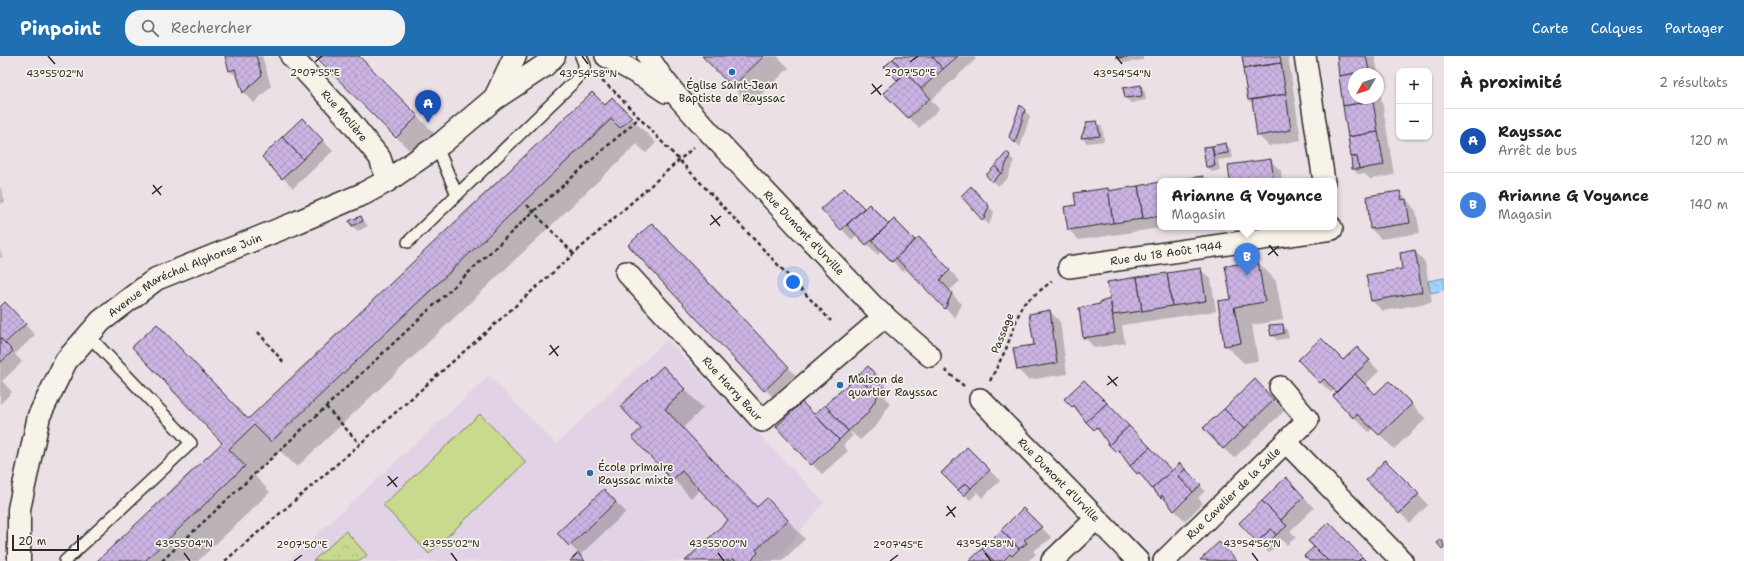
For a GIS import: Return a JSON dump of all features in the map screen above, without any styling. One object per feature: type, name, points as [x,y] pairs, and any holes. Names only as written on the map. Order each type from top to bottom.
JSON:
[{"type":"street","name":"Rue Molière","points":[[291,56],[346,116],[380,158],[387,181]]},
{"type":"street","name":"Avenue Maréchal Alphonse Juin","points":[[494,99],[515,56]]},
{"type":"street","name":"Avenue Maréchal Alphonse Juin","points":[[19,561],[19,509],[39,416],[66,361],[101,321],[156,279],[293,224],[363,194],[387,181],[437,147],[494,99],[544,66],[554,56]]},
{"type":"street","name":"Rue Dumont d'Urville","points":[[606,56],[647,79],[683,104]]},
{"type":"street","name":"Rue Dumont d'Urville","points":[[648,56],[657,71],[683,104],[710,133],[875,308],[930,356]]},
{"type":"street","points":[[1305,56],[1324,178]]},
{"type":"street","name":"Rue du 18 Août 1944","points":[[1069,267],[1332,230]]},
{"type":"street","name":"Rue Harry Baur","points":[[626,272],[762,422],[885,316]]},
{"type":"street","name":"Rue Cavelier de la Salle","points":[[1164,561],[1308,420],[1280,387]]},
{"type":"street","name":"Rue Dumont d'Urville","points":[[980,399],[1138,561]]},
{"type":"street","name":"Rue Cavelier de la Salle","points":[[1286,442],[1402,561]]},
{"type":"street","points":[[1052,561],[1096,519]]},
{"type":"lane","points":[[408,242],[576,80],[583,61]]},
{"type":"lane","points":[[437,147],[457,195]]},
{"type":"lane","points":[[65,561],[191,443],[88,335]]},
{"type":"path","points":[[583,61],[613,90],[678,161],[831,321]]},
{"type":"path","points":[[162,561],[534,212],[639,118]]},
{"type":"path","points":[[225,561],[360,444],[710,133]]},
{"type":"path","points":[[527,205],[574,253]]},
{"type":"path","name":"Passage","points":[[980,399],[1006,349],[1022,305],[1069,267]]},
{"type":"path","points":[[258,332],[284,363]]},
{"type":"path","points":[[930,356],[980,399]]},
{"type":"path","points":[[326,407],[360,444]]},
{"type":"shaded area","name":"École primaire Rayssac mixte","points":[[667,340],[824,502],[776,561],[288,561],[489,376],[556,444]]},
{"type":"green space","points":[[480,414],[526,462],[429,554],[383,505]]},
{"type":"green space","points":[[346,531],[367,555],[360,561],[313,561]]},
{"type":"water","points":[[1444,278],[1444,290],[1431,293],[1428,281]]},
{"type":"building","points":[[225,56],[256,56],[262,75],[243,93],[235,69],[229,71]]},
{"type":"building","points":[[315,56],[359,56],[418,116],[396,138]]},
{"type":"building","name":"Église Saint-Jean Baptiste de Rayssac","points":[[702,56],[764,56],[732,87]]},
{"type":"building","points":[[896,56],[932,56],[943,69],[921,89],[893,59]]},
{"type":"building","points":[[932,56],[958,56],[943,69]]},
{"type":"building","points":[[1116,56],[1134,56],[1117,58]]},
{"type":"building","points":[[1242,56],[1280,56],[1281,63],[1244,68]]},
{"type":"building","points":[[1337,56],[1366,56],[1368,68],[1348,68],[1348,74],[1339,76]]},
{"type":"building","points":[[893,59],[906,73],[897,80],[884,67]]},
{"type":"building","points":[[1281,63],[1286,94],[1248,100],[1243,69]]},
{"type":"building","points":[[906,73],[930,98],[908,118],[883,93]]},
{"type":"building","points":[[1348,74],[1348,104],[1355,104],[1343,106],[1339,76]]},
{"type":"building","points":[[1141,85],[1142,96],[1125,98],[1123,88]]},
{"type":"building","points":[[592,92],[605,105],[612,97],[632,117],[620,128],[611,119],[271,442],[254,425],[229,449],[245,466],[145,561],[97,561],[222,443],[132,347],[157,324],[248,419]]},
{"type":"building","points":[[1286,94],[1291,130],[1257,136],[1252,100]]},
{"type":"building","points":[[1355,104],[1373,104],[1378,132],[1348,137],[1343,106]]},
{"type":"building","points":[[1020,105],[1025,110],[1015,143],[1009,137]]},
{"type":"building","points":[[302,118],[323,140],[303,159],[282,137]]},
{"type":"building","points":[[1097,121],[1100,136],[1081,138],[1087,122]]},
{"type":"building","points":[[1378,132],[1384,165],[1359,169],[1357,157],[1351,157],[1348,137]]},
{"type":"building","points":[[282,137],[303,159],[282,179],[262,157]]},
{"type":"building","points":[[1226,143],[1228,153],[1214,155],[1212,146]]},
{"type":"building","points":[[1212,146],[1215,166],[1206,167],[1203,147]]},
{"type":"building","points":[[1007,152],[1010,155],[1002,174],[995,166]]},
{"type":"building","points":[[1351,157],[1357,157],[1359,169],[1352,169]]},
{"type":"building","points":[[1271,159],[1274,178],[1230,178],[1228,165]]},
{"type":"building","points":[[995,166],[1001,173],[992,182],[986,175]]},
{"type":"building","points":[[1203,176],[1203,178],[1190,178]]},
{"type":"building","points":[[1157,183],[1157,217],[1143,219],[1138,186]]},
{"type":"building","points":[[971,186],[989,206],[983,221],[961,196]]},
{"type":"building","points":[[1138,186],[1143,219],[1113,223],[1108,191]]},
{"type":"building","points":[[844,188],[864,208],[841,230],[821,209]]},
{"type":"building","points":[[1108,188],[1113,223],[1068,230],[1064,207],[1076,205],[1074,193]]},
{"type":"building","points":[[1400,191],[1402,200],[1406,199],[1410,223],[1370,229],[1367,196]]},
{"type":"building","points":[[869,204],[889,224],[866,245],[847,225]]},
{"type":"building","points":[[361,216],[363,221],[352,226],[349,221]]},
{"type":"building","points":[[894,219],[915,240],[892,262],[872,241]]},
{"type":"building","points":[[652,223],[789,367],[764,391],[628,245]]},
{"type":"building","points":[[919,237],[950,270],[940,280],[952,293],[945,309],[896,258]]},
{"type":"building","points":[[1415,250],[1422,292],[1371,301],[1366,275],[1402,269],[1400,253]]},
{"type":"building","points":[[1258,261],[1265,302],[1234,307],[1241,343],[1224,346],[1218,301],[1231,299],[1225,266]]},
{"type":"building","points":[[1201,268],[1206,301],[1172,306],[1167,273]]},
{"type":"building","points":[[1167,273],[1172,306],[1142,311],[1137,277]]},
{"type":"building","points":[[1137,277],[1142,311],[1113,315],[1107,282]]},
{"type":"building","points":[[1110,299],[1115,333],[1083,338],[1079,308],[1100,304],[1100,302]]},
{"type":"building","points":[[5,302],[26,324],[5,343],[0,338],[0,307]]},
{"type":"building","points":[[1050,310],[1057,363],[1017,370],[1013,348],[1034,345],[1029,314]]},
{"type":"building","points":[[1283,324],[1284,333],[1271,336],[1269,325]]},
{"type":"building","points":[[0,338],[13,351],[0,363]]},
{"type":"building","points":[[1321,338],[1343,360],[1357,347],[1370,360],[1336,392],[1324,379],[1320,383],[1298,360]]},
{"type":"building","points":[[663,366],[685,389],[665,409],[757,507],[767,498],[788,520],[756,550],[758,553],[750,561],[736,561],[733,558],[730,561],[685,561],[728,520],[682,471],[672,480],[632,437],[641,429],[620,406]]},
{"type":"building","points":[[868,366],[885,385],[880,392],[874,385],[870,389],[858,375]]},
{"type":"building","points":[[1355,374],[1375,394],[1389,381],[1412,404],[1379,435],[1357,414],[1353,418],[1333,396]]},
{"type":"building","points":[[858,375],[870,389],[874,385],[880,392],[867,414],[848,431],[825,405]]},
{"type":"building","points":[[1255,379],[1274,400],[1244,429],[1224,409]]},
{"type":"building","points":[[1084,380],[1107,403],[1086,422],[1074,405],[1072,407],[1064,399]]},
{"type":"building","points":[[802,402],[839,440],[811,465],[776,427]]},
{"type":"building","points":[[1107,403],[1129,426],[1109,445],[1097,427],[1094,430],[1086,422]]},
{"type":"building","points":[[825,405],[848,431],[839,440],[814,414]]},
{"type":"building","points":[[1224,409],[1244,429],[1223,449],[1203,428]]},
{"type":"building","points":[[1129,426],[1150,447],[1130,466],[1119,450],[1116,452],[1109,445]]},
{"type":"building","points":[[967,447],[990,470],[971,488],[966,483],[958,490],[941,473]]},
{"type":"building","points":[[1150,447],[1172,471],[1152,489],[1139,472],[1137,474],[1130,466]]},
{"type":"building","points":[[1385,460],[1419,494],[1399,514],[1366,480]]},
{"type":"building","points":[[1180,463],[1185,469],[1178,476],[1193,492],[1174,511],[1162,495],[1161,498],[1152,489]]},
{"type":"building","points":[[1185,469],[1201,485],[1193,492],[1178,476]]},
{"type":"building","points":[[1286,477],[1304,497],[1281,520],[1262,501]]},
{"type":"building","points":[[966,483],[971,488],[964,496],[958,490]]},
{"type":"building","points":[[604,489],[616,502],[569,546],[557,533]]},
{"type":"building","points":[[1262,501],[1287,526],[1276,535],[1271,529],[1257,542],[1239,523]]},
{"type":"building","points":[[1023,508],[1042,527],[1024,540],[1027,543],[1019,549],[1001,530]]},
{"type":"building","points":[[1329,522],[1362,557],[1358,561],[1328,561],[1308,541]]},
{"type":"building","points":[[1271,529],[1276,535],[1263,548],[1257,542]]},
{"type":"building","points":[[1001,530],[1019,549],[1012,556],[1010,554],[1003,561],[994,561],[982,549]]},
{"type":"building","points":[[1442,539],[1444,547],[1442,549],[1437,543]]},
{"type":"building","points":[[1219,542],[1237,561],[1200,560]]},
{"type":"building","points":[[1314,547],[1328,561],[1309,561],[1304,556]]},
{"type":"building","points":[[982,549],[994,561],[969,561]]},
{"type":"building","points":[[578,553],[585,561],[570,561]]},
{"type":"building","points":[[1362,557],[1366,561],[1358,561]]},
{"type":"place","name":"Église Saint-Jean Baptiste de Rayssac","points":[[732,72]]},
{"type":"place","name":"Rayssac","points":[[428,123]]},
{"type":"place","name":"Arianne G Voyance","points":[[1247,276]]},
{"type":"place","name":"Maison de quartier Rayssac","points":[[840,385]]},
{"type":"place","name":"École primaire Rayssac mixte","points":[[590,473]]}]
